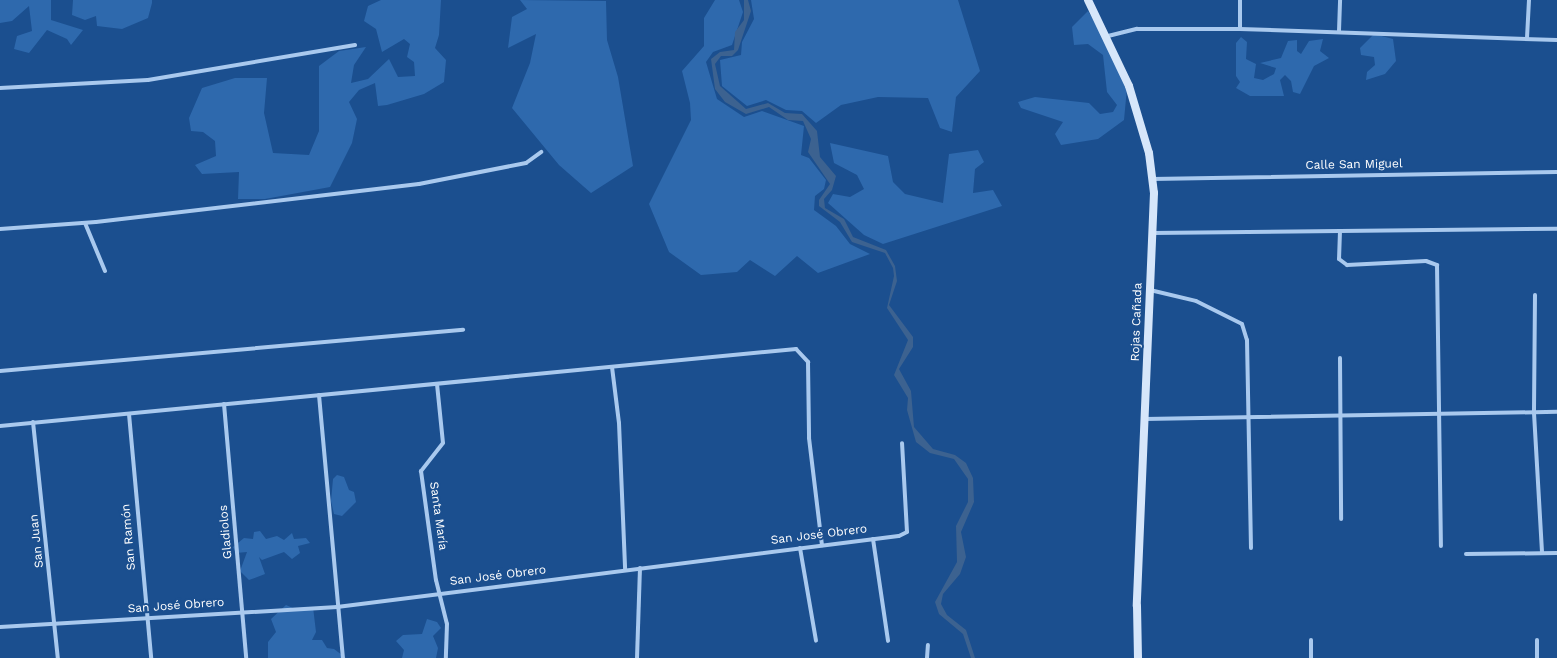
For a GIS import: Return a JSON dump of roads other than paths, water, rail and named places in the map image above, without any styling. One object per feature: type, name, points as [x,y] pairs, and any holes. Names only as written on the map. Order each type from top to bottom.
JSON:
[{"type":"main road","name":"Rojas Cañada","points":[[1088,0],[1108,36],[1139,117],[1152,179],[1150,290],[1137,606],[1138,658]]},
{"type":"street","points":[[1240,0],[1240,29]]},
{"type":"street","points":[[1339,31],[1340,0]]},
{"type":"street","points":[[1527,38],[1529,0]]},
{"type":"street","points":[[1108,36],[1137,29],[1240,29],[1339,31],[1557,40]]},
{"type":"street","points":[[0,88],[148,80],[355,45]]},
{"type":"street","points":[[0,228],[85,223],[419,184],[526,163],[541,152]]},
{"type":"street","name":"Calle San Miguel","points":[[1152,179],[1557,172]]},
{"type":"street","points":[[85,223],[105,270]]},
{"type":"street","points":[[1152,233],[1557,229]]},
{"type":"street","points":[[1340,231],[1339,259],[1347,265],[1426,261],[1436,265],[1440,414],[1441,546]]},
{"type":"street","points":[[1150,290],[1196,301],[1242,324],[1247,340],[1250,548]]},
{"type":"street","points":[[1535,295],[1534,413],[1542,553]]},
{"type":"street","points":[[0,371],[462,330]]},
{"type":"street","points":[[0,426],[796,349],[805,355],[822,545]]},
{"type":"street","points":[[1340,358],[1339,416],[1341,519]]},
{"type":"street","points":[[612,367],[619,423],[625,569]]},
{"type":"street","name":"Santa María","points":[[437,384],[443,443],[421,471],[436,580],[441,593],[447,624],[446,658]]},
{"type":"street","points":[[319,395],[337,607],[343,658]]},
{"type":"street","name":"Gladiolos","points":[[224,404],[246,658]]},
{"type":"street","points":[[1145,420],[1557,412]]},
{"type":"street","name":"San Ramón","points":[[129,414],[150,658]]},
{"type":"street","name":"San Juan","points":[[34,422],[56,624],[58,658]]},
{"type":"street","name":"San José Obrero","points":[[0,627],[337,607],[625,569],[872,539],[908,532],[902,443]]},
{"type":"street","points":[[872,539],[888,641]]},
{"type":"street","points":[[800,548],[816,641]]},
{"type":"street","points":[[1466,554],[1557,553]]},
{"type":"street","points":[[637,658],[640,568]]},
{"type":"street","points":[[1311,640],[1311,658]]},
{"type":"street","points":[[1537,640],[1537,658]]},
{"type":"street","points":[[927,658],[928,645]]}]
